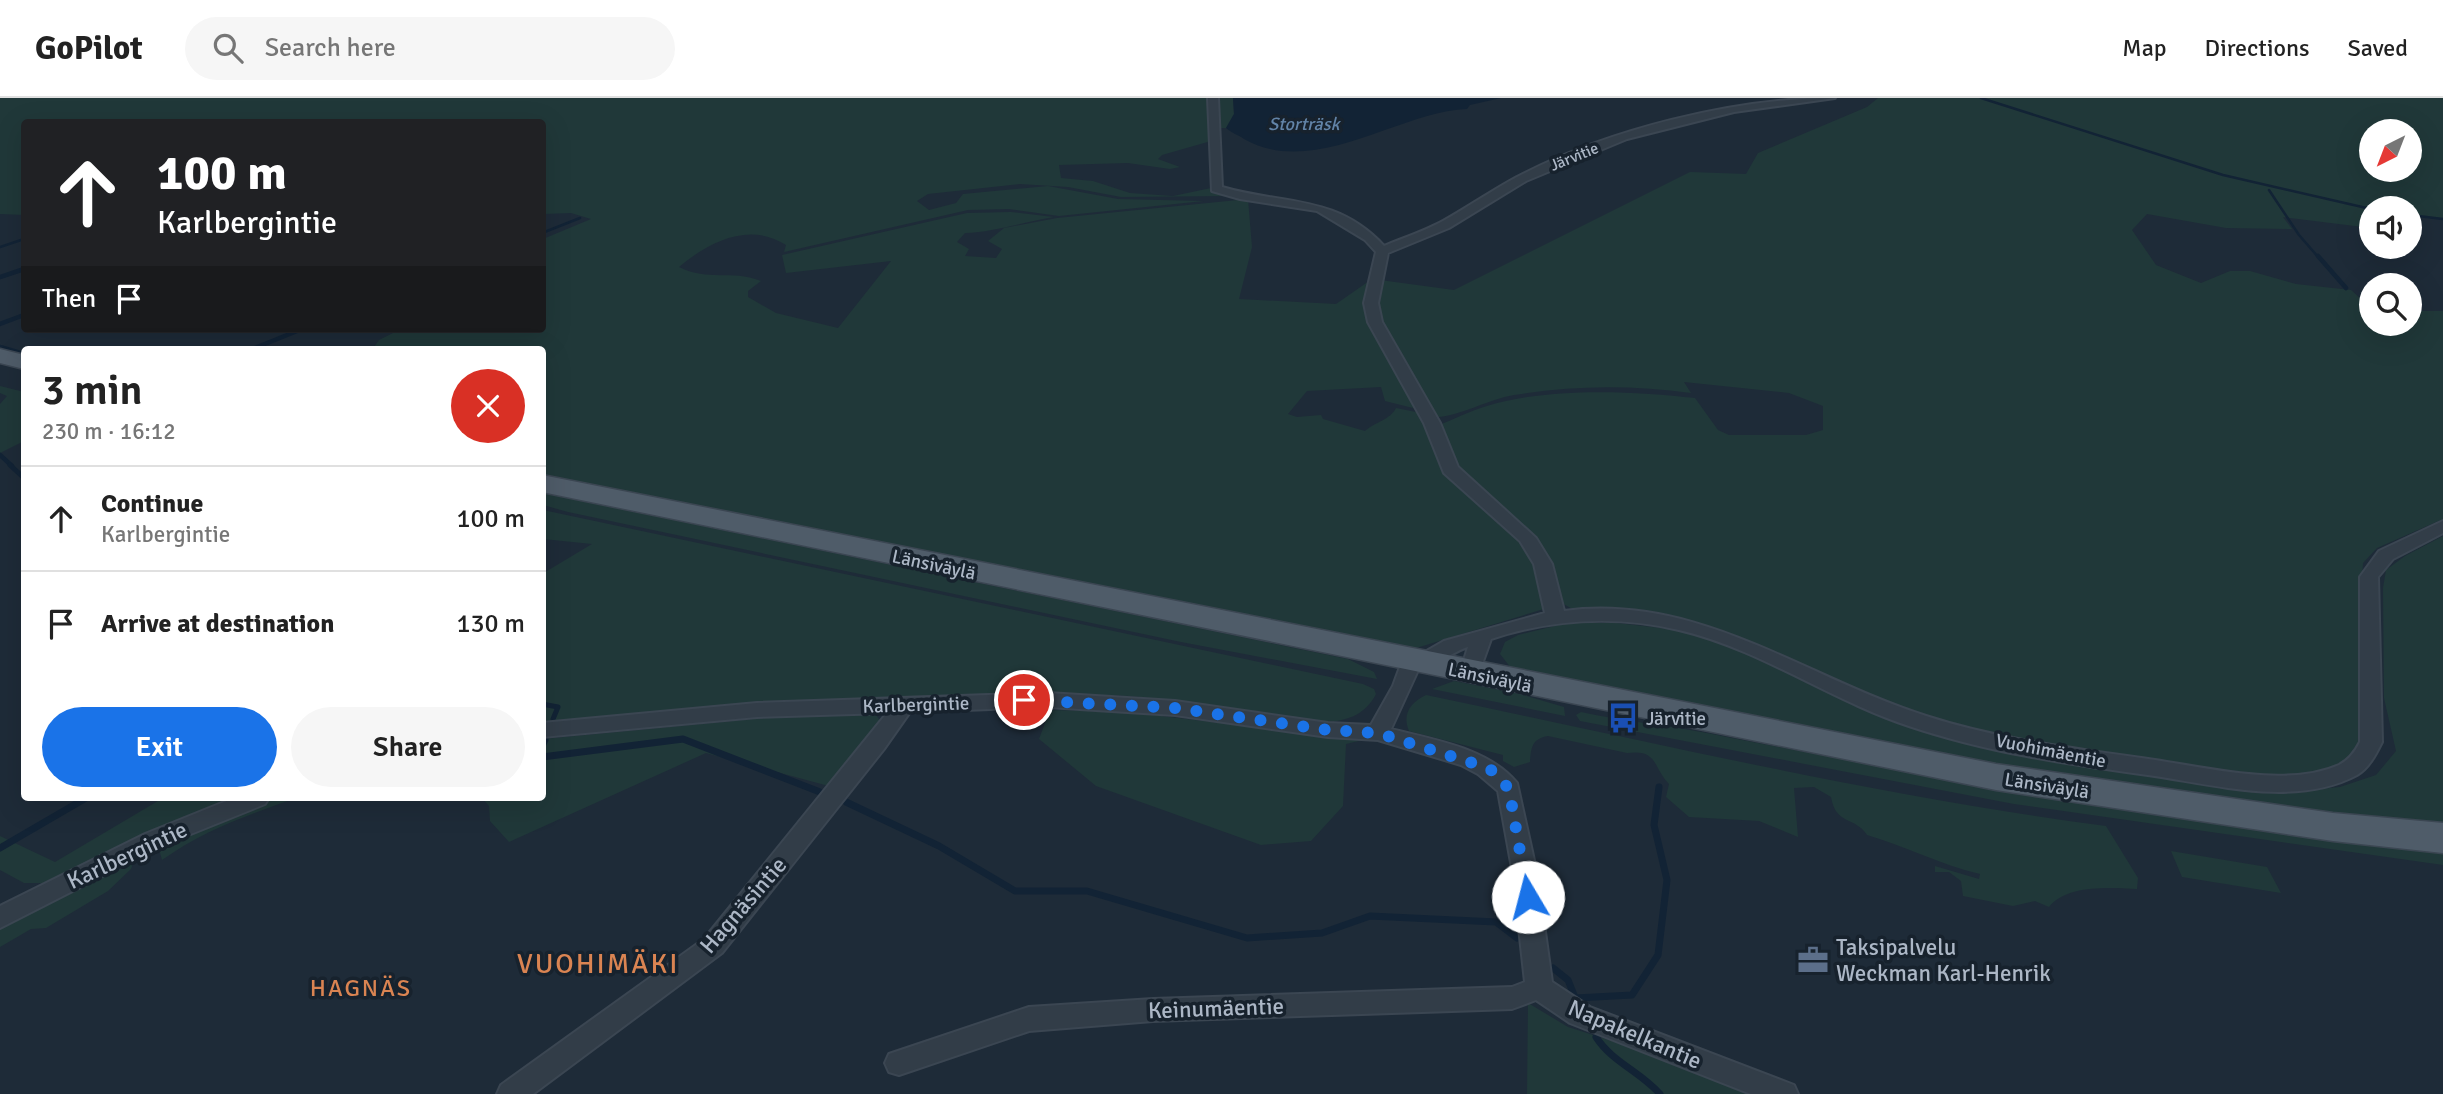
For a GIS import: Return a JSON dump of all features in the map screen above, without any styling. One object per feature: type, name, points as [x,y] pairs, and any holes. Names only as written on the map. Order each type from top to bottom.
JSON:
[{"type":"main road","points":[[0,356],[21,361]]},
{"type":"main road","name":"Länsiväylä","points":[[546,485],[1996,777],[2333,827],[2443,838]]},
{"type":"street","points":[[1213,98],[1216,189],[1240,196],[1320,208],[1369,237],[1382,251],[1371,303],[1375,322],[1432,423],[1450,469],[1527,538],[1544,564],[1555,616]]},
{"type":"street","name":"Järvitie","points":[[1382,251],[1445,225],[1522,178],[1623,136],[1734,109],[1830,98]]},
{"type":"street","name":"Vuohimäentie","points":[[1417,662],[1448,645],[1503,627],[1555,616],[1620,615],[1685,625],[1714,634],[1886,710],[1951,730],[2070,756],[2227,778],[2301,782],[2347,771],[2363,759],[2371,742],[2369,577],[2386,555],[2443,526]]},
{"type":"street","points":[[1470,673],[1482,636]]},
{"type":"street","points":[[1417,662],[1378,733],[1460,758],[1493,771],[1504,780],[1509,789],[1525,874],[1539,988]]},
{"type":"street","name":"Karlbergintie","points":[[546,730],[757,710],[1048,699],[1175,708],[1328,730],[1378,733]]},
{"type":"street","name":"Hagnäsintie","points":[[511,1094],[713,946],[904,704]]},
{"type":"street","name":"Karlbergintie","points":[[0,918],[153,840],[250,801]]},
{"type":"street","name":"Keinumäentie","points":[[899,1063],[1029,1019],[1153,1010],[1512,998],[1539,988]]},
{"type":"street","name":"Napakelkantie","points":[[1539,988],[1580,1016],[1784,1094]]},
{"type":"green space","points":[[0,98],[1233,98],[1234,114],[1226,128],[1218,128],[1218,139],[1162,155],[1158,159],[1180,167],[1170,169],[1128,163],[1059,165],[1061,178],[1093,181],[1130,193],[1173,196],[1211,188],[1233,196],[1121,197],[1068,187],[1020,184],[928,194],[917,201],[929,210],[956,203],[963,194],[1048,186],[1118,199],[1204,201],[1059,216],[1009,209],[968,210],[784,252],[786,245],[772,238],[744,235],[716,243],[679,267],[700,274],[739,276],[761,281],[748,291],[748,297],[776,313],[838,328],[891,261],[786,273],[782,255],[967,213],[1011,212],[1054,217],[965,233],[957,242],[969,249],[965,256],[996,258],[1002,249],[988,241],[1004,228],[1057,218],[1248,199],[1252,247],[1239,299],[1336,304],[1372,279],[1365,306],[1421,410],[1385,401],[1381,387],[1307,391],[1288,414],[1297,417],[1321,415],[1323,419],[1365,431],[1396,408],[1421,413],[1453,481],[1519,537],[1539,566],[1547,608],[1413,649],[546,479],[546,346],[375,346],[379,340],[393,333],[546,333],[546,238],[591,219],[571,213],[546,214],[546,119],[21,119],[21,215],[0,214]]},
{"type":"green space","points":[[1878,98],[2443,98],[2443,219],[2422,216],[2422,196],[2359,196],[2359,226],[2283,217],[2292,229],[2226,228],[2147,214],[2132,230],[2156,265],[2201,283],[2230,271],[2250,271],[2296,284],[2351,290],[2359,297],[2359,336],[2422,336],[2422,311],[2443,311],[2443,519],[2377,548],[2363,563],[2358,648],[2366,715],[2363,741],[2347,762],[2308,776],[2271,777],[2072,752],[1951,727],[1900,709],[1706,625],[1666,614],[1576,611],[1560,602],[1547,561],[1465,482],[1437,426],[1487,406],[1511,400],[1563,393],[1618,392],[1695,398],[1718,430],[1729,435],[1806,435],[1823,430],[1823,406],[1789,393],[1684,382],[1691,393],[1625,387],[1559,389],[1504,397],[1455,414],[1437,417],[1430,414],[1376,319],[1380,280],[1454,290],[1690,172],[1746,174],[1758,153],[1867,107]]},
{"type":"green space","points":[[0,386],[21,391],[21,442],[0,453],[0,404],[7,396],[0,393]]},
{"type":"green space","points":[[546,494],[1348,659],[1374,672],[1377,679],[1181,642],[546,506]]},
{"type":"green space","points":[[546,511],[1363,684],[1374,689],[1376,694],[1367,707],[1354,716],[1324,722],[1291,720],[1155,698],[1097,695],[843,700],[546,724],[546,572],[592,544],[546,539]]},
{"type":"green space","points":[[2443,536],[2443,830],[2050,777],[1511,668],[1500,654],[1505,642],[1518,635],[1571,622],[1617,623],[1687,631],[1724,643],[1913,724],[2183,780],[2285,792],[2340,787],[2376,775],[2396,751],[2384,698],[2383,588],[2386,570],[2405,556]]},
{"type":"green space","points":[[1454,681],[1520,694],[1564,707],[1565,716],[1432,689]]},
{"type":"green space","points":[[1426,695],[1850,784],[2106,826],[2138,878],[2137,889],[2102,888],[2078,891],[2067,894],[2049,907],[2035,901],[2013,906],[1963,896],[1961,881],[1949,872],[1935,872],[1935,866],[1979,879],[1980,874],[1867,835],[1857,825],[1841,817],[1833,806],[1831,797],[1814,787],[1794,788],[1798,837],[1759,821],[1689,817],[1666,797],[1669,784],[1653,760],[1644,754],[1627,753],[1548,736],[1533,744],[1530,762],[1514,767],[1503,761],[1503,755],[1409,731],[1407,714],[1416,702]]},
{"type":"green space","points":[[1050,710],[1128,712],[1363,740],[1346,744],[1343,806],[1311,841],[1261,845],[1096,786],[1039,739]]},
{"type":"green space","points":[[1581,712],[2165,815],[2443,853],[2443,865],[2014,804],[1580,721],[1576,715]]},
{"type":"green space","points":[[875,713],[882,724],[836,788],[706,753],[509,842],[490,821],[489,806],[485,801],[546,801],[546,739],[774,717]]},
{"type":"green space","points":[[158,801],[230,801],[49,883],[24,883],[0,870],[0,836],[55,862]]},
{"type":"green space","points":[[269,801],[288,801],[210,832],[162,860],[159,849],[165,843]]},
{"type":"green space","points":[[2171,851],[2267,867],[2281,893],[2182,877]]},
{"type":"green space","points":[[135,858],[131,869],[108,891],[46,928],[31,929],[0,947],[0,925]]},
{"type":"green space","points":[[1528,1003],[1568,1027],[1680,1063],[1753,1094],[1527,1094]]},
{"type":"water","name":"Storträsk","points":[[1233,98],[1501,98],[1470,105],[1467,109],[1414,120],[1328,148],[1299,151],[1271,149],[1244,139],[1226,128],[1234,114]]},
{"type":"waterway","points":[[1981,98],[2223,175],[2359,206]]},
{"type":"waterway","points":[[2269,190],[2299,235],[2319,258]]},
{"type":"waterway","points":[[2422,216],[2443,219]]},
{"type":"waterway","points":[[546,231],[580,218]]},
{"type":"waterway","points":[[0,247],[21,240]]},
{"type":"waterway","points":[[2318,256],[2346,288]]},
{"type":"waterway","points":[[0,277],[21,270]]},
{"type":"waterway","points":[[0,324],[21,316]]},
{"type":"waterway","points":[[260,346],[292,333]]},
{"type":"waterway","points":[[0,347],[21,353]]},
{"type":"waterway","points":[[0,455],[12,466]]},
{"type":"waterway","points":[[10,465],[21,475]]},
{"type":"waterway","points":[[546,705],[558,707],[553,719]]},
{"type":"waterway","points":[[546,756],[683,739],[820,792]]},
{"type":"waterway","points":[[1576,998],[1632,995],[1658,955],[1667,880],[1654,825],[1659,787]]},
{"type":"waterway","points":[[0,848],[81,801]]},
{"type":"waterway","points":[[846,802],[939,846],[1015,891],[1087,891],[1247,938],[1322,933],[1370,916],[1496,922],[1517,938]]},
{"type":"waterway","points":[[1553,968],[1568,980],[1576,1000]]},
{"type":"waterway","points":[[1596,1037],[1610,1053],[1660,1094]]},
{"type":"place","name":"Järvitie","points":[[1623,718]]},
{"type":"place","name":"Taksipalvelu Weckman Karl-Henrik","points":[[1813,960]]},
{"type":"district","name":"VUOHIMÄKI","points":[[598,963]]},
{"type":"district","name":"HAGNÄS","points":[[361,988]]},
{"type":"route","points":[[1024,700],[1048,699],[1175,708],[1328,730],[1378,733],[1470,762],[1493,771],[1504,780],[1509,789],[1528,897]]}]
